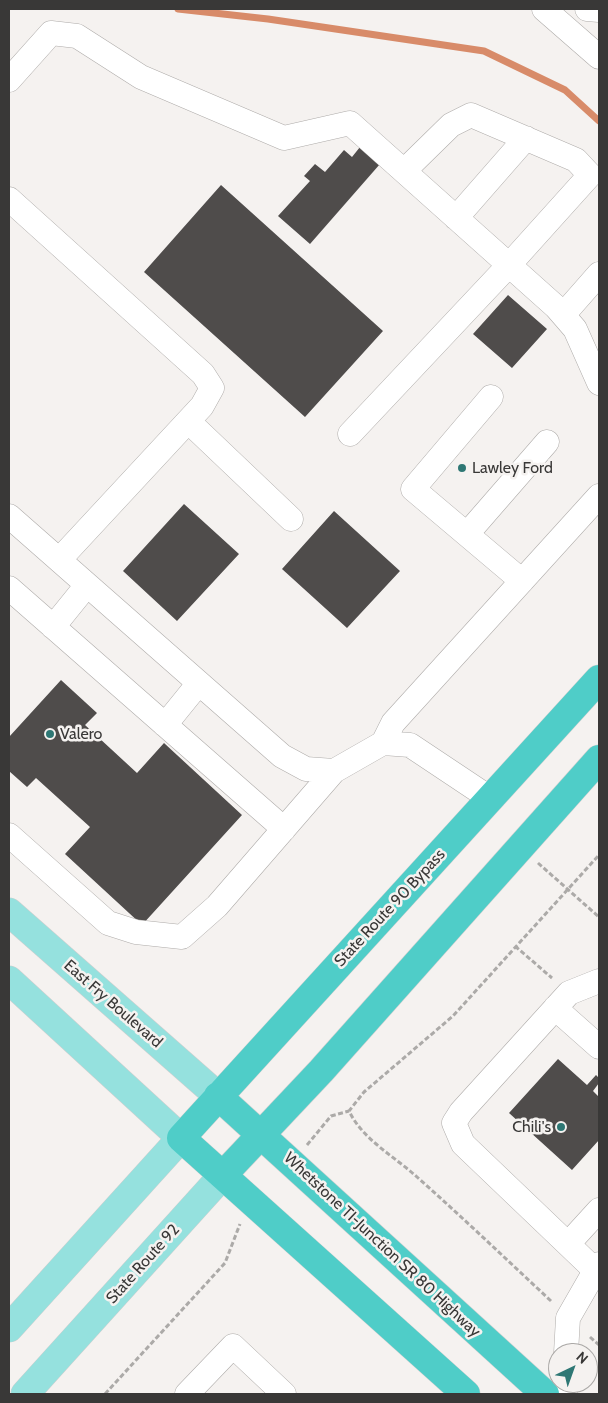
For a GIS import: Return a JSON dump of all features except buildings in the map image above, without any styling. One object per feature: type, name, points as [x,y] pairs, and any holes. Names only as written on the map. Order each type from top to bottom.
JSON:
[{"type":"highway","name":"State Route 90 Bypass","points":[[181,1138],[599,679]]},
{"type":"highway","points":[[261,1134],[321,1071],[520,848],[595,770]]},
{"type":"highway","name":"Whetstone TI-Junction SR 80 Highway","points":[[218,1096],[545,1394]]},
{"type":"highway","name":"State Route 92","points":[[223,1175],[261,1134]]},
{"type":"highway","points":[[181,1138],[466,1394]]},
{"type":"main road","name":"East Fry Boulevard","points":[[9,912],[218,1096]]},
{"type":"main road","points":[[9,980],[181,1138],[9,1328]]},
{"type":"main road","name":"State Route 92","points":[[25,1394],[223,1175]]},
{"type":"lane","points":[[544,9],[599,57]]},
{"type":"lane","points":[[587,9],[599,10]]},
{"type":"lane","points":[[9,80],[51,33],[76,36],[141,77],[284,138],[350,123],[562,315],[575,329],[599,382]]},
{"type":"lane","points":[[350,434],[509,266],[590,175],[576,160],[471,115],[451,125],[404,171]]},
{"type":"lane","points":[[456,218],[526,138]]},
{"type":"lane","points":[[9,199],[202,374],[212,388],[202,406],[59,560]]},
{"type":"lane","points":[[562,315],[599,274]]},
{"type":"lane","points":[[491,397],[413,489],[522,581]]},
{"type":"lane","points":[[188,421],[291,519]]},
{"type":"lane","points":[[467,534],[547,442]]},
{"type":"lane","points":[[9,835],[108,923],[136,932],[182,937],[217,906],[334,771],[383,743],[393,723],[599,496]]},
{"type":"lane","points":[[12,526],[59,560],[282,756],[306,769],[334,771]]},
{"type":"lane","points":[[53,627],[87,585]]},
{"type":"lane","points":[[11,593],[53,627],[284,830]]},
{"type":"lane","points":[[165,725],[199,683]]},
{"type":"lane","points":[[383,743],[410,745],[437,761],[491,799]]},
{"type":"lane","points":[[567,1343],[568,1318],[598,1269],[568,1244],[463,1144],[454,1123],[461,1112],[562,1000],[599,981]]},
{"type":"lane","points":[[562,1000],[599,1047]]},
{"type":"lane","points":[[568,1244],[599,1210]]},
{"type":"lane","points":[[188,1394],[233,1346],[284,1394]]},
{"type":"path","points":[[520,848],[599,917]]},
{"type":"path","points":[[515,946],[562,1000]]},
{"type":"path","points":[[105,1394],[225,1262]]},
{"type":"waterway","points":[[178,9],[268,19],[484,51],[565,90],[599,121]]},
{"type":"place","name":"Lawley Ford","points":[[462,468]]},
{"type":"place","name":"Valero","points":[[50,734]]},
{"type":"place","name":"Chili's","points":[[561,1127]]}]
